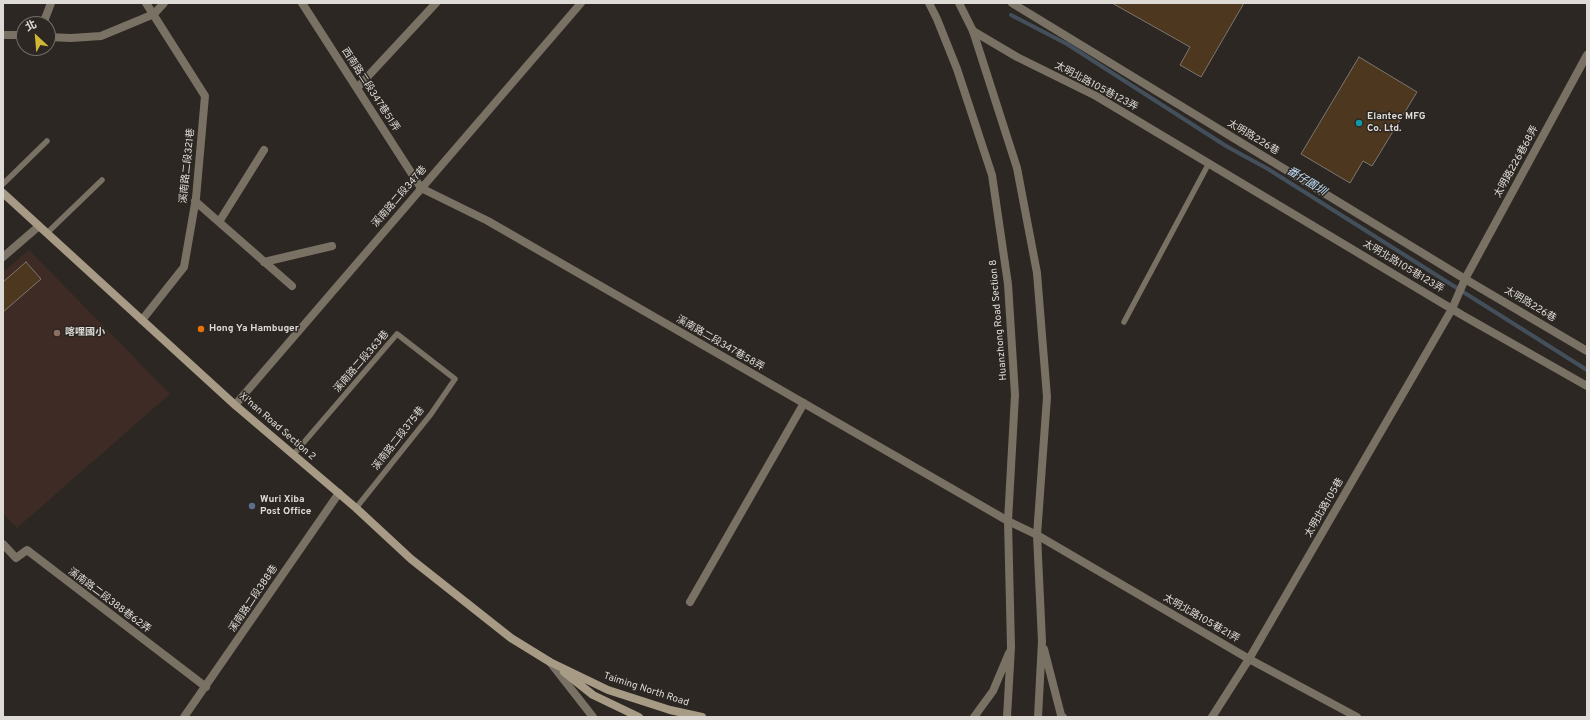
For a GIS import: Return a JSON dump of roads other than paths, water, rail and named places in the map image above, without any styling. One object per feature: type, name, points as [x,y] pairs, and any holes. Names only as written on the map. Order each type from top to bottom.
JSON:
[{"type":"main road","name":"Xi'nan Road Section 2","points":[[3,193],[235,405],[339,493],[411,559],[511,638],[550,662]]},
{"type":"main road","name":"Taiming North Road","points":[[550,662],[608,690],[670,713],[702,717]]},
{"type":"main road","points":[[550,662],[593,695],[639,717]]},
{"type":"street","points":[[46,16],[51,3]]},
{"type":"street","name":"溪南路二段321巷","points":[[142,320],[184,267],[196,198],[205,96],[146,3]]},
{"type":"street","points":[[56,37],[101,36],[154,14],[164,3]]},
{"type":"street","name":"西南路二段347巷51弄","points":[[302,3],[420,188]]},
{"type":"street","points":[[357,88],[436,3]]},
{"type":"street","name":"溪南路二段347巷","points":[[235,405],[420,188],[581,3]]},
{"type":"street","points":[[925,3],[937,18]]},
{"type":"street","name":"Huanzhong Road Section 8","points":[[929,3],[937,18],[957,69],[992,175],[1005,258],[1015,395],[1008,521],[1011,647],[1007,717]]},
{"type":"street","points":[[959,3],[973,31],[1018,168],[1037,273],[1047,398],[1037,535],[1042,641],[1038,717]]},
{"type":"street","name":"太明路226巷","points":[[1012,3],[1465,279],[1587,351]]},
{"type":"street","name":"太明北路105巷123弄","points":[[973,31],[1017,57],[1096,96],[1452,309],[1587,386]]},
{"type":"street","points":[[3,35],[16,36]]},
{"type":"street","name":"太明路226巷68弄","points":[[1452,309],[1465,279],[1587,55]]},
{"type":"street","points":[[219,222],[264,150]]},
{"type":"street","name":"溪南路二段347巷58弄","points":[[420,188],[488,221],[1008,521]]},
{"type":"street","points":[[195,201],[292,286]]},
{"type":"street","points":[[3,257],[39,226]]},
{"type":"street","points":[[264,262],[332,246]]},
{"type":"street","name":"太明北路105巷","points":[[1212,717],[1249,659],[1452,309]]},
{"type":"street","points":[[690,602],[804,403]]},
{"type":"street","name":"溪南路二段388巷","points":[[184,717],[339,493]]},
{"type":"street","name":"太明北路105巷21弄","points":[[1008,521],[1037,535],[1249,659],[1356,717]]},
{"type":"street","name":"溪南路二段388巷62弄","points":[[3,544],[16,558],[27,550],[206,686]]},
{"type":"street","points":[[1042,641],[1061,715],[1063,717]]},
{"type":"street","name":"Huanzhong Road Section 8","points":[[974,717],[993,691],[1011,647]]},
{"type":"street","points":[[550,662],[593,717]]},
{"type":"lane","points":[[3,184],[48,141]]},
{"type":"lane","points":[[1124,322],[1209,163]]},
{"type":"lane","points":[[47,233],[102,180]]},
{"type":"lane","name":"溪南路二段363巷","points":[[293,455],[398,334],[455,379]]},
{"type":"lane","name":"溪南路二段375巷","points":[[356,508],[431,414],[455,379]]},
{"type":"waterway","name":"番仔園圳","points":[[1011,15],[1067,44],[1226,146],[1268,169],[1587,370]]},
{"type":"place","name":"Elantec MFG Co. Ltd.","points":[[1359,123]]},
{"type":"place","name":"Hong Ya Hambuger","points":[[201,329]]},
{"type":"place","name":"喀哩國小","points":[[57,333]]},
{"type":"place","name":"Wuri Xiba Post Office","points":[[252,506]]}]
